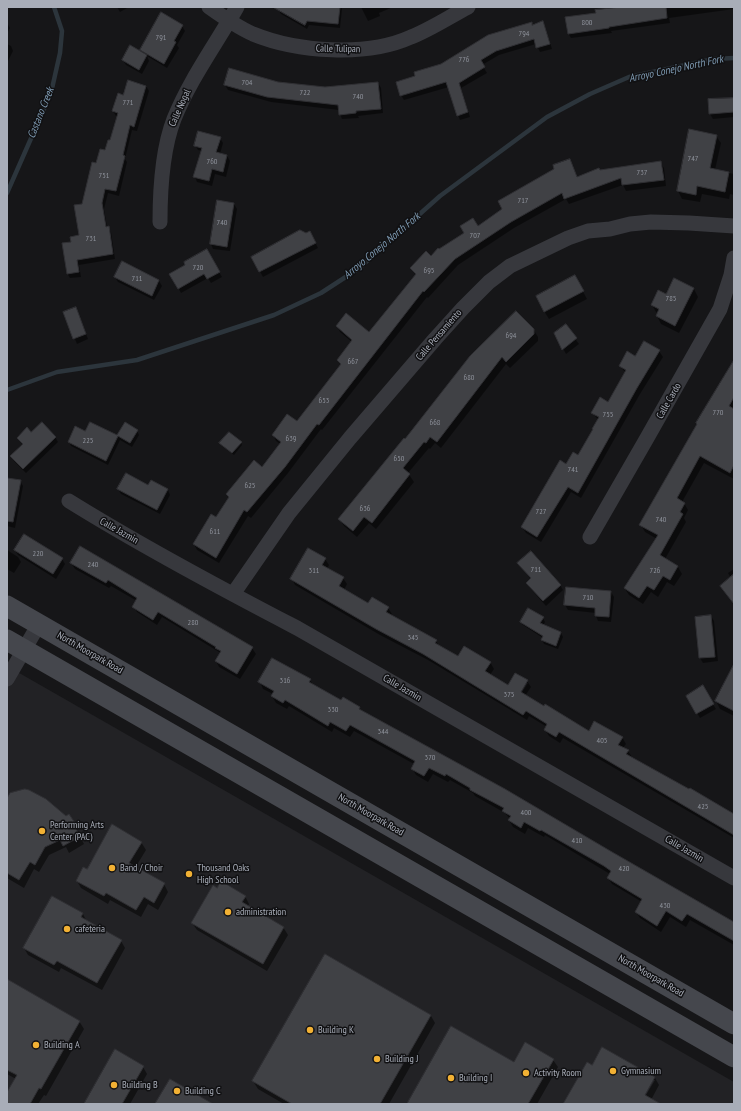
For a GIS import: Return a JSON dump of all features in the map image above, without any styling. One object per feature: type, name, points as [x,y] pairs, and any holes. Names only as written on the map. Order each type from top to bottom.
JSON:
[{"type":"main road","name":"North Moorpark Road","points":[[8,610],[39,624],[734,1024]]},
{"type":"main road","points":[[16,645],[734,1058]]},
{"type":"street","name":"Calle Tulipan","points":[[209,7],[229,21],[253,34],[276,42],[315,49],[365,49],[410,38],[468,7]]},
{"type":"street","name":"Calle Nogal","points":[[160,222],[162,174],[174,119],[193,80],[237,7]]},
{"type":"street","name":"Calle Pensamiento","points":[[233,594],[289,513],[350,438],[434,339],[489,282],[510,266],[568,238],[588,231],[652,222],[734,226]]},
{"type":"street","name":"Calle Cardo","points":[[590,537],[720,308],[731,275],[734,258]]},
{"type":"street","name":"Calle Jazmin","points":[[69,501],[96,518],[304,632],[734,878]]},
{"type":"street","points":[[7,679],[16,645],[39,624]]},
{"type":"shaded area","name":"Thousand Oaks High School","points":[[7,666],[734,1082],[734,1104],[7,1104]]},
{"type":"building","points":[[273,7],[340,7],[338,24],[307,21],[305,25]]},
{"type":"building","points":[[622,7],[666,7],[667,18],[568,34],[565,17],[596,13],[595,10]]},
{"type":"building","points":[[161,12],[183,25],[164,64],[140,50]]},
{"type":"building","points":[[543,21],[550,44],[536,48],[534,39],[496,51],[481,60],[485,67],[459,83],[468,112],[457,116],[446,82],[400,96],[396,82],[415,76],[414,72],[441,64],[488,35],[532,22],[532,25]]},
{"type":"building","points":[[130,45],[147,55],[139,70],[122,60]]},
{"type":"building","points":[[229,68],[278,82],[325,87],[378,82],[381,109],[356,111],[356,113],[339,115],[338,105],[267,97],[224,85]]},
{"type":"building","points":[[128,80],[146,86],[134,127],[130,125],[123,155],[125,156],[116,191],[105,189],[102,203],[106,227],[109,226],[113,254],[77,260],[79,272],[67,274],[62,243],[71,242],[70,237],[79,235],[74,205],[82,204],[92,162],[96,163],[100,149],[105,150],[108,140],[110,140],[118,113],[112,111],[118,93],[123,95]]},
{"type":"building","points":[[734,98],[734,112],[709,114],[708,99]]},
{"type":"building","points":[[689,129],[717,135],[710,168],[729,172],[725,192],[697,186],[696,195],[677,191]]},
{"type":"building","points":[[198,131],[221,137],[216,152],[227,155],[223,172],[212,169],[209,181],[193,177],[202,148],[194,146]]},
{"type":"building","points":[[570,159],[577,177],[599,168],[600,170],[661,161],[664,180],[622,185],[621,178],[564,199],[562,193],[511,222],[455,259],[424,292],[423,291],[319,425],[317,424],[285,467],[247,512],[244,510],[216,558],[193,544],[211,514],[216,517],[229,497],[226,494],[254,460],[262,467],[281,442],[272,435],[287,414],[297,421],[341,364],[337,360],[352,340],[336,326],[346,313],[369,332],[416,274],[410,268],[426,251],[431,256],[438,248],[439,249],[464,233],[460,226],[473,218],[478,226],[502,209],[498,201],[554,169],[553,165]]},
{"type":"building","points":[[217,200],[234,203],[227,247],[210,244]]},
{"type":"building","points":[[300,230],[306,233],[310,231],[316,243],[259,272],[251,257]]},
{"type":"building","points":[[207,249],[220,272],[207,279],[204,274],[178,289],[169,274],[185,265],[184,262]]},
{"type":"building","points":[[122,261],[159,280],[152,296],[114,277]]},
{"type":"building","points":[[575,275],[584,291],[544,312],[536,296]]},
{"type":"building","points":[[674,278],[694,288],[675,326],[656,316],[659,309],[651,305],[658,290],[666,294]]},
{"type":"building","points":[[76,307],[86,334],[73,339],[63,312]]},
{"type":"building","points":[[516,311],[534,329],[534,334],[506,362],[502,357],[437,442],[430,437],[426,443],[424,442],[403,468],[410,474],[372,523],[364,517],[353,531],[338,519],[404,438],[405,439],[470,356]]},
{"type":"building","points":[[566,324],[577,338],[562,350],[554,333]]},
{"type":"building","points":[[644,341],[660,350],[578,493],[568,487],[537,537],[521,527],[560,460],[566,464],[573,452],[578,455],[599,417],[591,413],[600,397],[608,402],[626,370],[619,366],[627,351],[635,356]]},
{"type":"building","points":[[734,360],[734,397],[729,406],[734,409],[734,465],[730,473],[700,456],[677,498],[685,503],[680,512],[683,514],[660,555],[678,566],[670,580],[663,576],[654,590],[647,586],[639,598],[624,588],[658,535],[639,525],[697,424],[696,423]]},
{"type":"building","points":[[42,422],[56,437],[23,469],[10,456],[23,444],[17,438],[27,427],[31,432]]},
{"type":"building","points":[[90,422],[117,435],[125,422],[138,430],[130,443],[118,436],[106,461],[68,442],[75,426],[85,431]]},
{"type":"building","points":[[229,432],[242,442],[232,453],[219,443]]},
{"type":"building","points":[[126,473],[148,485],[151,480],[168,489],[157,510],[117,489]]},
{"type":"building","points":[[7,478],[21,480],[13,522],[7,521]]},
{"type":"building","points":[[24,534],[63,558],[53,574],[14,550]]},
{"type":"building","points":[[80,546],[253,647],[237,674],[215,661],[221,651],[215,648],[216,647],[158,612],[153,620],[132,607],[137,598],[108,580],[106,583],[70,563]]},
{"type":"building","points":[[308,548],[326,558],[322,565],[344,577],[339,586],[368,603],[372,597],[389,607],[386,612],[437,640],[435,643],[458,656],[464,646],[491,662],[485,671],[508,685],[515,673],[528,680],[521,692],[544,706],[545,704],[589,731],[594,721],[623,737],[618,745],[629,750],[626,754],[689,789],[690,788],[734,814],[734,835],[559,732],[556,737],[544,730],[547,724],[526,711],[523,715],[423,654],[376,629],[290,579]]},
{"type":"building","points":[[531,551],[561,585],[543,601],[526,583],[531,578],[517,563]]},
{"type":"building","points":[[734,574],[734,604],[720,586]]},
{"type":"building","points":[[566,587],[611,591],[609,617],[595,616],[595,608],[564,605]]},
{"type":"building","points":[[528,608],[544,617],[540,623],[561,632],[556,646],[541,640],[543,636],[520,622]]},
{"type":"building","points":[[711,615],[715,657],[699,658],[695,617]]},
{"type":"building","points":[[272,658],[311,679],[309,682],[341,700],[343,697],[360,707],[359,709],[505,789],[734,922],[734,941],[687,914],[682,921],[666,911],[657,926],[635,912],[642,899],[607,878],[611,871],[604,866],[524,822],[521,828],[508,820],[511,816],[502,811],[504,808],[470,790],[470,788],[446,774],[445,776],[429,768],[424,776],[411,769],[415,761],[350,725],[346,731],[330,722],[328,726],[285,700],[283,703],[271,696],[274,691],[258,682]]},
{"type":"building","points":[[734,664],[734,711],[715,701]]},
{"type":"building","points":[[703,685],[714,704],[696,714],[686,696]]},
{"type":"building","name":"Performing Arts Center (PAC)","points":[[25,789],[46,799],[66,816],[69,814],[75,823],[73,825],[81,836],[63,846],[60,840],[45,847],[35,865],[30,862],[19,880],[7,873],[7,798],[10,793]]},
{"type":"building","name":"Band / Choir","points":[[112,824],[142,842],[129,863],[165,883],[154,903],[144,897],[136,910],[106,893],[104,896],[76,881],[83,867],[87,869]]},
{"type":"building","name":"administration","points":[[221,881],[246,896],[242,902],[284,927],[263,964],[191,923],[213,885],[217,888]]},
{"type":"building","name":"cafeteria","points":[[52,896],[83,913],[81,917],[122,940],[97,983],[57,961],[54,965],[23,948]]},
{"type":"building","points":[[325,954],[431,1015],[380,1104],[292,1104],[252,1081]]},
{"type":"building","name":"Building A","points":[[7,979],[80,1021],[41,1089],[39,1088],[30,1104],[7,1104],[7,1092],[17,1075],[7,1070]]},
{"type":"building","points":[[451,1026],[514,1062],[525,1042],[554,1059],[528,1104],[407,1104]]},
{"type":"building","name":"Gymnasium","points":[[602,1047],[655,1077],[645,1095],[661,1104],[563,1104],[587,1062],[592,1065]]},
{"type":"building","name":"Building B","points":[[115,1049],[144,1066],[122,1104],[84,1104]]},
{"type":"building","name":"Building C","points":[[170,1079],[213,1104],[155,1104]]},
{"type":"waterway","name":"Castano Creek","points":[[7,193],[51,93],[60,53],[62,31],[54,7]]},
{"type":"waterway","name":"Arroyo Conejo North Fork","points":[[7,390],[57,372],[137,360],[274,315],[321,293],[358,269],[440,196],[547,117],[590,94],[629,77],[714,59],[734,58]]},
{"type":"place","name":"Performing Arts Center (PAC)","points":[[42,831]]},
{"type":"place","name":"Band / Choir","points":[[112,868]]},
{"type":"place","name":"Thousand Oaks High School","points":[[189,874]]},
{"type":"place","name":"administration","points":[[228,912]]},
{"type":"place","name":"cafeteria","points":[[67,929]]},
{"type":"place","name":"Building K","points":[[310,1030]]},
{"type":"place","name":"Building A","points":[[36,1045]]},
{"type":"place","name":"Building J","points":[[377,1059]]},
{"type":"place","name":"Gymnasium","points":[[613,1071]]},
{"type":"place","name":"Activity Room","points":[[526,1073]]},
{"type":"place","name":"Building I","points":[[451,1078]]},
{"type":"place","name":"Building B","points":[[114,1085]]},
{"type":"place","name":"Building C","points":[[177,1091]]}]
